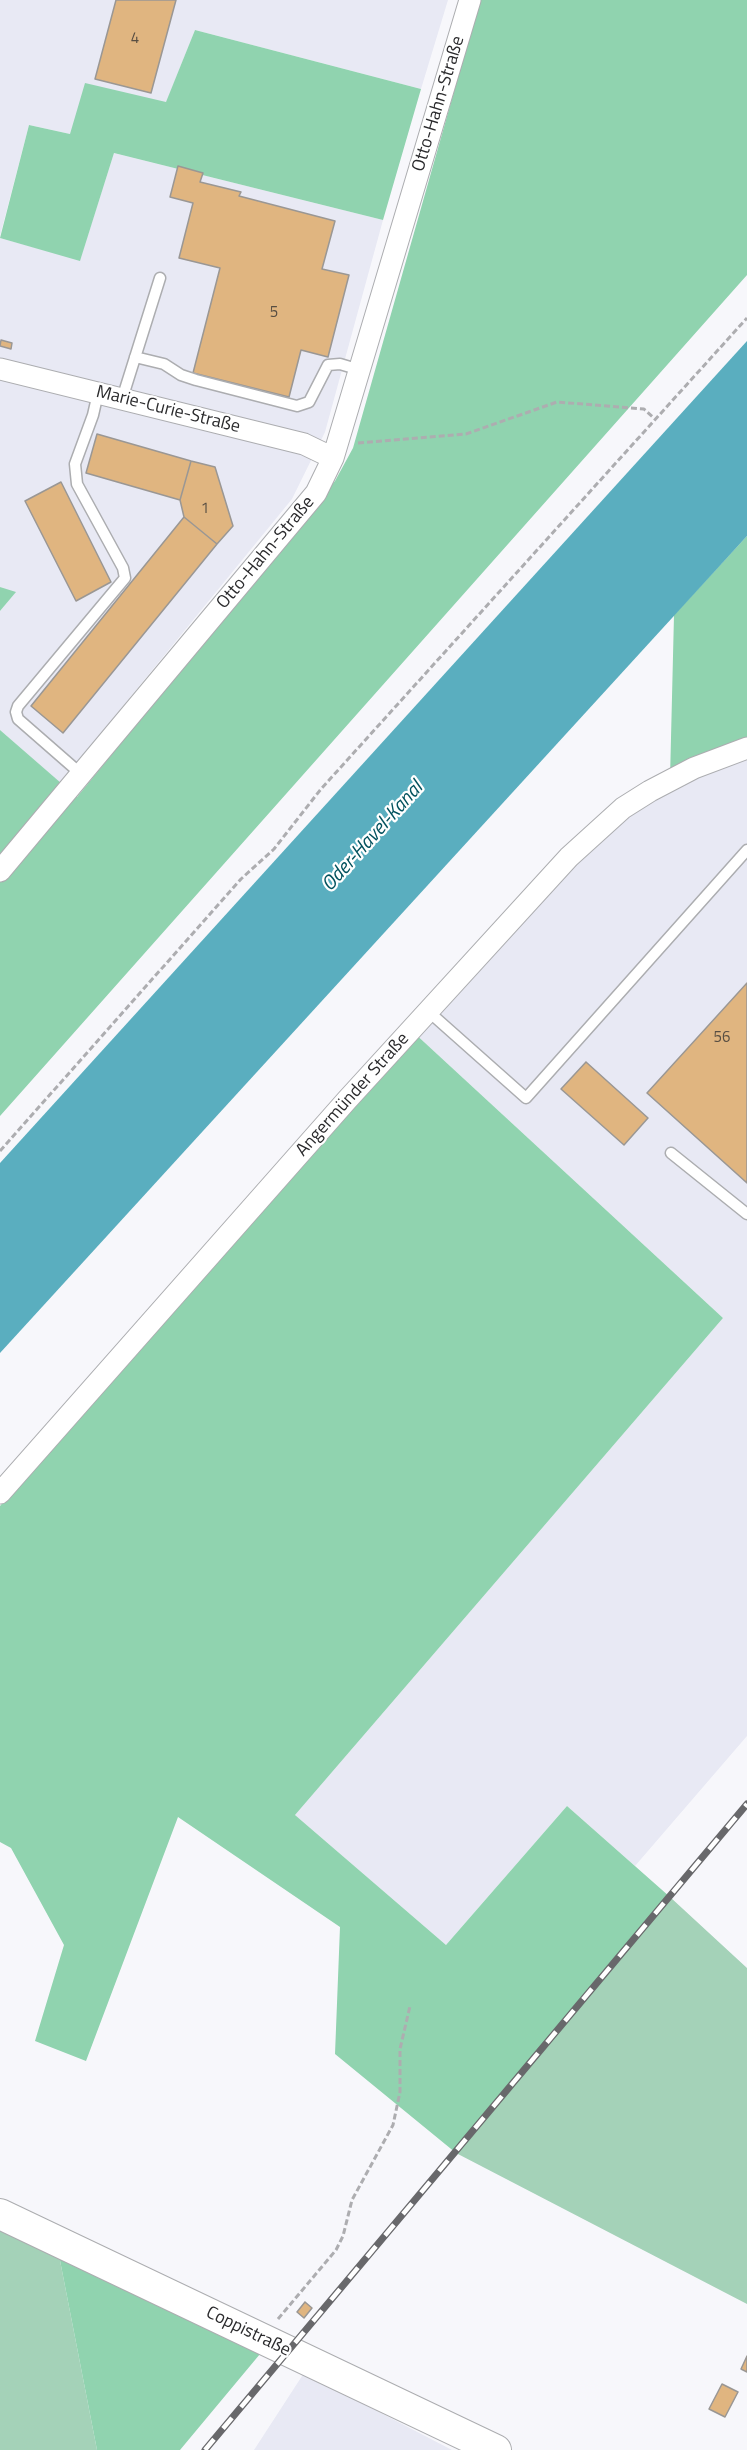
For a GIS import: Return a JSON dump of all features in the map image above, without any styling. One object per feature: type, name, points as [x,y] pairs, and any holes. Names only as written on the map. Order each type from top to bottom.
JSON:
[{"type":"main road","name":"Coppistraße","points":[[0,2214],[496,2450]]},
{"type":"street","name":"Otto-Hahn-Straße","points":[[0,871],[316,493],[335,452],[470,0]]},
{"type":"street","name":"Marie-Curie-Straße","points":[[0,369],[335,452]]},
{"type":"street","name":"Angermünder Straße","points":[[0,1493],[428,1011],[569,857],[623,808],[669,779],[724,755],[747,748]]},
{"type":"lane","points":[[122,399],[160,278]]},
{"type":"lane","points":[[135,357],[164,364],[181,375],[196,380],[297,406],[309,402],[328,365],[340,364],[360,370]]},
{"type":"lane","points":[[81,774],[18,719],[16,712],[18,706],[125,578],[123,568],[77,484],[75,464],[93,415],[98,393]]},
{"type":"lane","points":[[428,1011],[526,1098],[747,850]]},
{"type":"lane","points":[[671,1153],[747,1214]]},
{"type":"path","points":[[0,1150],[241,879],[274,849],[321,789],[747,318]]},
{"type":"path","points":[[335,452],[466,434],[557,402],[644,409],[656,419]]},
{"type":"path","points":[[278,2319],[336,2250],[343,2236],[352,2200],[393,2125],[400,2092],[400,2049],[410,2006]]},
{"type":"shaded area","points":[[0,0],[448,0],[421,89],[195,30],[166,103],[70,134],[29,125],[0,236]]},
{"type":"shaded area","points":[[114,153],[383,220],[325,432],[292,499],[60,783],[0,730],[0,611],[15,593],[0,587],[0,238],[80,260]]},
{"type":"shaded area","points":[[747,750],[747,1736],[635,1866],[567,1806],[446,1945],[295,1815],[723,1318],[411,1030],[598,829]]},
{"type":"shaded area","points":[[304,2373],[452,2450],[254,2450]]},
{"type":"green space","points":[[480,0],[747,0],[747,275],[0,1116],[0,730],[77,797],[335,481],[353,448]]},
{"type":"green space","points":[[195,30],[421,89],[383,220],[114,153],[80,261],[0,238],[29,125],[70,134],[85,83],[166,102]]},
{"type":"green space","points":[[747,536],[747,750],[670,779],[674,615]]},
{"type":"green space","points":[[0,587],[16,592],[0,611]]},
{"type":"green space","points":[[411,1030],[723,1318],[295,1815],[446,1945],[567,1806],[670,1897],[456,2153],[335,2054],[340,1927],[178,1817],[86,2061],[35,2041],[64,1945],[11,1848],[0,1842],[0,1506],[347,1100]]},
{"type":"green space","points":[[670,1897],[747,1968],[747,2304],[456,2153]]},
{"type":"green space","points":[[0,2214],[56,2240],[97,2450],[0,2450]]},
{"type":"green space","points":[[56,2240],[270,2342],[180,2450],[97,2450]]},
{"type":"water","name":"Oder-Havel-Kanal","points":[[747,341],[747,536],[0,1353],[0,1163]]},
{"type":"building","points":[[116,0],[176,0],[151,93],[95,79]]},
{"type":"building","points":[[178,166],[203,173],[200,182],[241,192],[239,196],[335,221],[322,269],[349,275],[328,357],[301,350],[289,397],[193,373],[220,268],[179,258],[193,203],[170,197]]},
{"type":"building","points":[[1,340],[12,343],[11,349],[0,346]]},
{"type":"building","points":[[97,434],[191,461],[180,500],[86,473]]},
{"type":"building","points":[[191,461],[215,467],[233,526],[217,544],[184,517],[180,500]]},
{"type":"building","points":[[61,482],[111,582],[76,601],[25,501]]},
{"type":"building","points":[[184,517],[217,544],[63,733],[31,706]]},
{"type":"building","points":[[747,983],[747,1183],[647,1093]]},
{"type":"building","points":[[586,1062],[648,1118],[624,1145],[561,1089]]},
{"type":"building","points":[[305,2302],[312,2308],[304,2318],[297,2312]]},
{"type":"building","points":[[747,2356],[747,2372],[741,2369]]},
{"type":"building","points":[[722,2384],[738,2392],[725,2417],[709,2409]]},
{"type":"railway","points":[[205,2450],[747,1804]]}]
